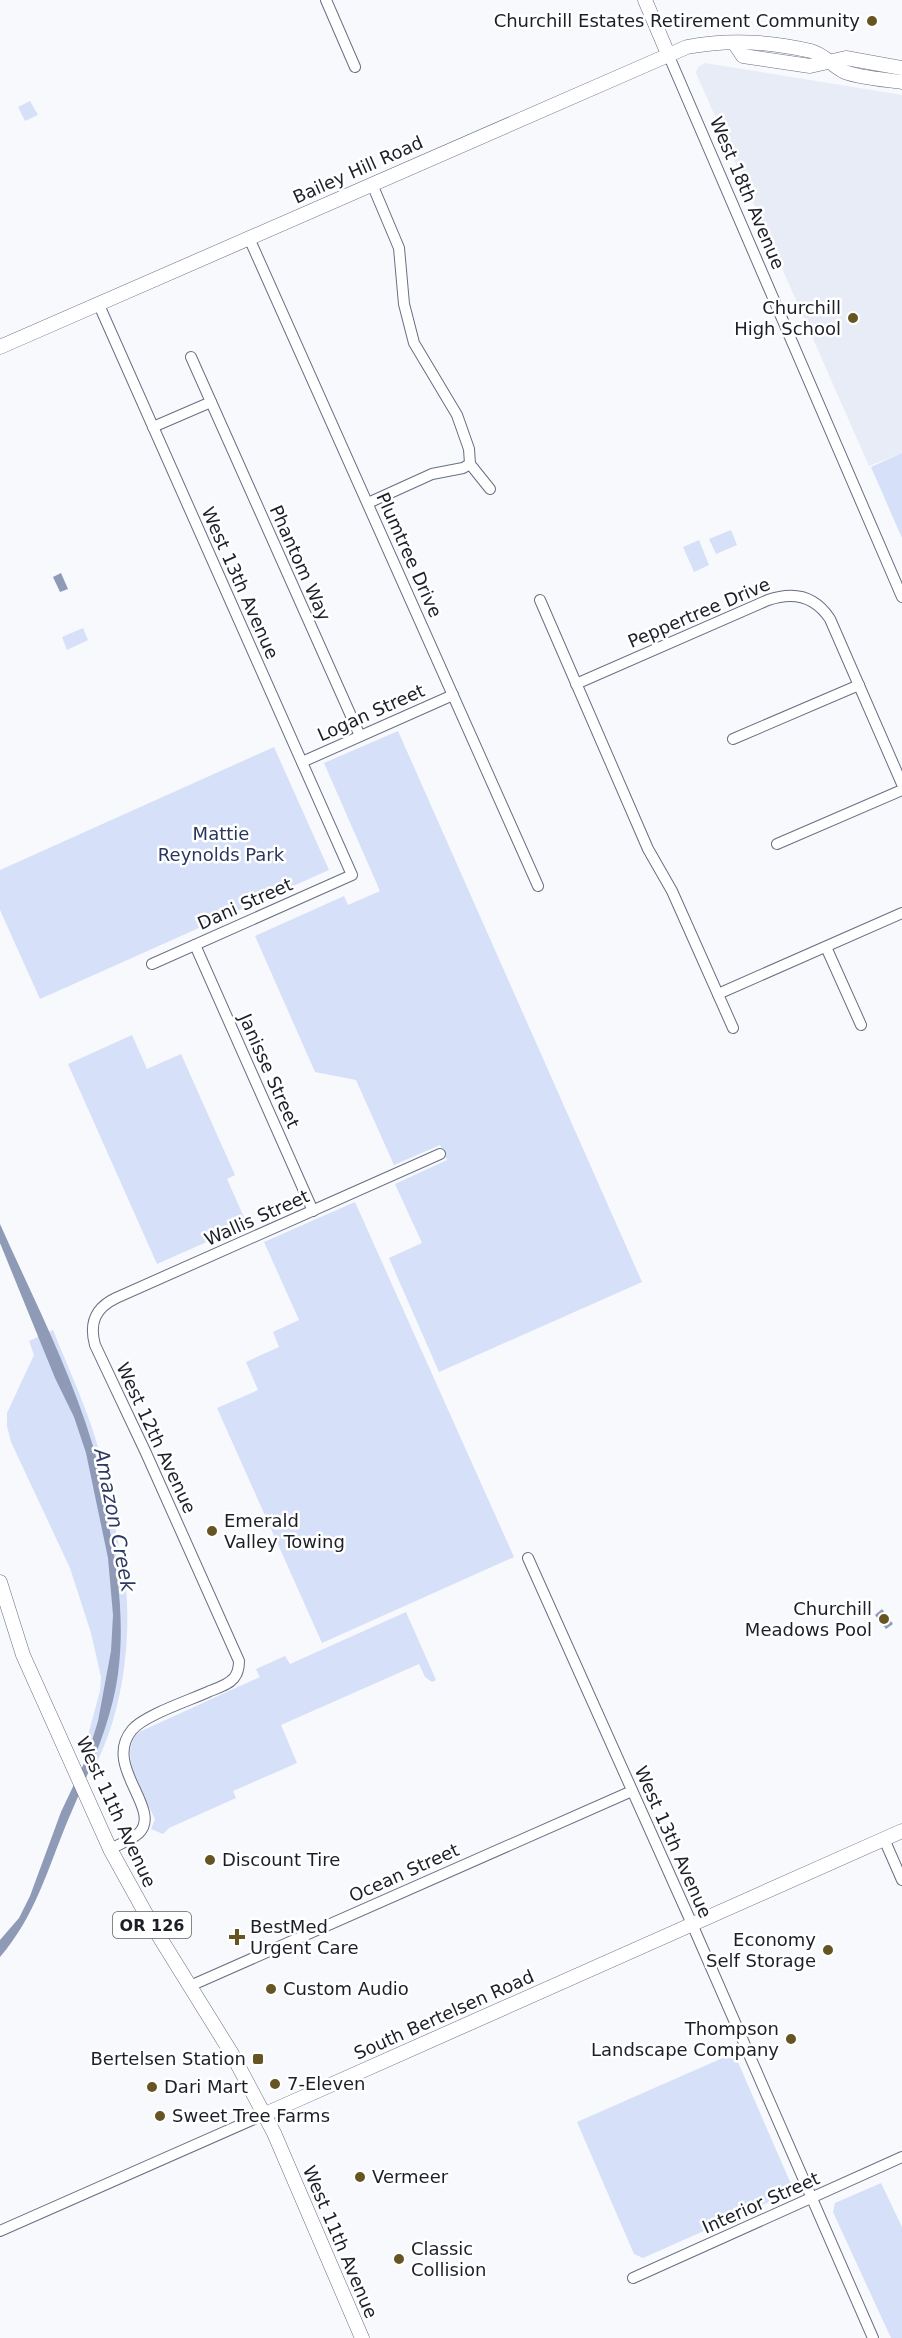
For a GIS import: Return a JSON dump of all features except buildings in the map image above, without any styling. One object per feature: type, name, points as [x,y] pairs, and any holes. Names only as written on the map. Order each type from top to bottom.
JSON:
[{"type":"main road","name":"West 18th Avenue","points":[[645,0],[668,54]]},
{"type":"main road","name":"Bailey Hill Road","points":[[0,347],[687,46],[704,43],[735,44],[743,56],[810,66],[846,58],[902,68]]},
{"type":"main road","points":[[830,61],[844,72],[902,82]]},
{"type":"main road","name":"West 11th Avenue","points":[[0,1582],[23,1655],[110,1849],[137,1900],[232,2054],[274,2133],[362,2338]]},
{"type":"main road","name":"South Bertelsen Road","points":[[263,2115],[902,1831]]},
{"type":"street","points":[[326,0],[355,67]]},
{"type":"street","name":"West 18th Avenue","points":[[668,54],[902,597]]},
{"type":"street","points":[[372,184],[399,248],[404,304],[414,343],[457,415],[469,449],[470,464],[490,489]]},
{"type":"street","name":"Plumtree Drive","points":[[249,238],[538,886]]},
{"type":"street","name":"West 13th Avenue","points":[[99,305],[352,875]]},
{"type":"street","name":"Phantom Way","points":[[191,357],[360,736]]},
{"type":"street","points":[[153,427],[211,402]]},
{"type":"street","points":[[368,503],[427,477],[463,468],[470,464]]},
{"type":"street","name":"Peppertree Drive","points":[[576,684],[768,600],[792,595],[812,600],[825,610],[902,784]]},
{"type":"street","points":[[540,600],[648,849],[672,891],[733,1028]]},
{"type":"street","points":[[733,740],[859,685]]},
{"type":"street","name":"Logan Street","points":[[302,762],[453,695]]},
{"type":"street","points":[[777,844],[902,790]]},
{"type":"street","name":"Dani Street","points":[[152,964],[352,875]]},
{"type":"street","points":[[718,994],[902,913]]},
{"type":"street","name":"Janisse Street","points":[[195,945],[313,1211]]},
{"type":"street","points":[[826,947],[861,1025]]},
{"type":"street","name":"Wallis Street","points":[[93,1318],[106,1302],[440,1154]]},
{"type":"street","name":"West 12th Avenue","points":[[93,1318],[92,1335],[95,1345],[239,1661],[238,1670],[227,1683],[142,1721],[130,1731],[122,1748],[123,1758],[142,1808],[144,1824],[141,1832],[110,1849]]},
{"type":"street","name":"West 13th Avenue","points":[[528,1558],[692,1924],[873,2338]]},
{"type":"street","name":"Ocean Street","points":[[190,1986],[632,1791]]},
{"type":"street","points":[[884,1839],[902,1880]]},
{"type":"street","name":"South Bertelsen Road","points":[[0,2231],[263,2115]]},
{"type":"street","name":"Interior Street","points":[[633,2278],[902,2157]]},
{"type":"shaded area","name":"Churchill High School","points":[[705,63],[902,95],[902,453],[869,466],[696,73],[698,67]]},
{"type":"shaded area","points":[[61,573],[68,589],[60,592],[53,577]]},
{"type":"shaded area","points":[[0,1224],[62,1361],[93,1446],[114,1556],[121,1634],[115,1693],[98,1748],[32,1909],[0,1957],[0,1940],[19,1918],[30,1896],[61,1812],[87,1757],[98,1721],[111,1651],[113,1615],[108,1558],[86,1453],[74,1417],[55,1378],[0,1243]]},
{"type":"shaded area","name":"Churchill Meadows Pool","points":[[882,1609],[893,1624],[886,1629],[875,1615]]},
{"type":"green space","points":[[30,101],[38,115],[25,121],[18,107]]},
{"type":"green space","points":[[902,453],[902,538],[871,467]]},
{"type":"green space","points":[[731,530],[737,545],[716,554],[709,539]]},
{"type":"green space","points":[[699,540],[709,565],[694,572],[683,547]]},
{"type":"green space","points":[[83,628],[88,640],[67,650],[62,637]]},
{"type":"green space","points":[[398,731],[642,1282],[439,1372],[389,1258],[422,1243],[395,1184],[447,1160],[440,1145],[394,1165],[356,1080],[315,1072],[255,936],[344,896],[348,905],[380,891],[324,763]]},
{"type":"green space","name":"Mattie Reynolds Park","points":[[274,747],[329,870],[40,999],[0,910],[0,870]]},
{"type":"green space","points":[[132,1035],[147,1069],[181,1054],[235,1175],[227,1179],[247,1224],[157,1264],[68,1064]]},
{"type":"green space","points":[[355,1202],[514,1557],[322,1643],[217,1408],[258,1390],[246,1362],[279,1347],[273,1332],[299,1320],[264,1242]]},
{"type":"green space","points":[[53,1330],[83,1403],[100,1453],[126,1588],[127,1632],[123,1677],[113,1721],[97,1762],[87,1739],[100,1691],[101,1677],[91,1633],[70,1568],[11,1442],[7,1426],[7,1413],[34,1355],[29,1341]]},
{"type":"green space","points":[[406,1612],[436,1680],[432,1682],[425,1677],[419,1664],[281,1725],[297,1763],[233,1791],[236,1798],[169,1828],[163,1834],[151,1829],[155,1819],[139,1787],[131,1763],[130,1752],[139,1732],[260,1677],[256,1669],[285,1656],[290,1664]]},
{"type":"green space","points":[[734,2053],[794,2191],[643,2258],[634,2254],[577,2122]]},
{"type":"green space","points":[[881,2183],[902,2227],[902,2338],[891,2338],[833,2212],[835,2203]]},
{"type":"place","name":"Churchill Estates Retirement Community","points":[[872,21]]},
{"type":"place","name":"Churchill High School","points":[[853,318]]},
{"type":"place","name":"Emerald Valley Towing","points":[[212,1531]]},
{"type":"place","name":"Churchill Meadows Pool","points":[[884,1619]]},
{"type":"place","name":"Discount Tire","points":[[210,1860]]},
{"type":"place","name":"BestMed Urgent Care","points":[[237,1937]]},
{"type":"place","name":"Economy Self Storage","points":[[828,1950]]},
{"type":"place","name":"Custom Audio","points":[[271,1989]]},
{"type":"place","name":"Thompson Landscape Company","points":[[791,2039]]},
{"type":"place","name":"Bertelsen Station","points":[[258,2059]]},
{"type":"place","name":"7-Eleven","points":[[275,2084]]},
{"type":"place","name":"Dari Mart","points":[[152,2087]]},
{"type":"place","name":"Sweet Tree Farms","points":[[160,2116]]},
{"type":"place","name":"Vermeer","points":[[360,2177]]},
{"type":"place","name":"Classic Collision","points":[[399,2259]]},
{"type":"water label","name":"Amazon Creek","points":[[115,1520]]}]
